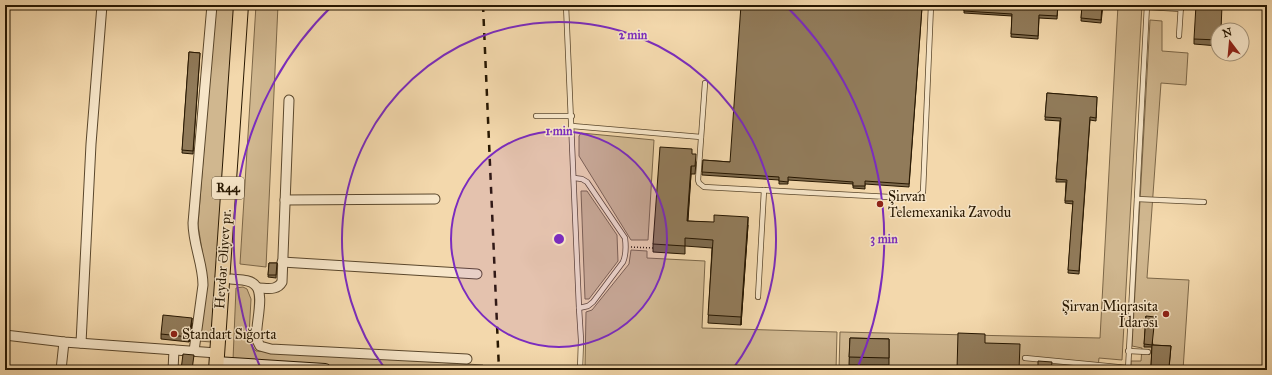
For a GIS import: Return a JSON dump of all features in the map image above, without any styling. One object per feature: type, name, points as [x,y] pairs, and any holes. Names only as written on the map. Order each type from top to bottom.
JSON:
[{"type":"main road","name":"Heydər Əliyev pr.","points":[[220,364],[241,5]]},
{"type":"main road","name":"Heydər Əliyev pr.","points":[[220,364],[231,279],[249,5]]},
{"type":"main road","points":[[220,364],[325,370]]},
{"type":"street","points":[[81,343],[92,144],[102,5]]},
{"type":"street","points":[[194,351],[203,275],[193,232],[193,223],[212,5]]},
{"type":"street","points":[[258,288],[277,288],[282,282],[289,100]]},
{"type":"street","points":[[285,200],[435,200]]},
{"type":"street","points":[[282,262],[477,274]]},
{"type":"street","points":[[231,279],[250,282],[258,288],[260,299],[257,339],[260,346],[271,349],[467,359]]},
{"type":"street","points":[[5,335],[64,342],[194,351],[220,364]]},
{"type":"street","points":[[61,370],[64,342]]},
{"type":"street","points":[[173,370],[174,350]]},
{"type":"lane","points":[[566,5],[581,340],[580,370]]},
{"type":"lane","points":[[704,83],[698,180],[704,187],[908,198],[917,197],[923,192],[931,5]]},
{"type":"lane","points":[[1024,358],[1128,369],[1147,6],[1181,7],[1179,36]]},
{"type":"lane","points":[[536,116],[572,116]]},
{"type":"lane","points":[[572,126],[701,137]]},
{"type":"lane","points":[[574,178],[582,179],[587,182],[625,238],[625,257],[623,262],[593,302],[588,306],[579,308]]},
{"type":"lane","points":[[758,297],[764,190]]},
{"type":"lane","points":[[1136,199],[1204,202]]},
{"type":"lane","points":[[1128,351],[1148,352]]},
{"type":"path","points":[[625,247],[653,248]]},
{"type":"path","points":[[866,365],[866,370]]},
{"type":"shaded area","points":[[215,5],[235,5],[211,342],[199,341],[206,275],[198,225]]},
{"type":"shaded area","points":[[256,5],[278,5],[266,267],[240,264]]},
{"type":"shaded area","points":[[1118,5],[1142,5],[1122,360],[1099,358],[1098,367],[1082,367],[1081,370],[839,370],[840,332],[1100,338]]},
{"type":"shaded area","points":[[1150,20],[1162,21],[1162,51],[1188,53],[1186,85],[1161,83],[1147,278],[1189,280],[1183,370],[1131,370],[1131,361],[1141,361],[1142,348],[1132,346]]},
{"type":"shaded area","points":[[581,133],[654,140],[648,240],[631,240],[579,156],[579,136]]},
{"type":"shaded area","points":[[581,191],[587,191],[617,235],[618,261],[589,299],[585,299]]},
{"type":"shaded area","points":[[631,250],[647,251],[647,258],[705,261],[702,328],[837,332],[836,370],[587,370],[585,368],[586,312],[592,310],[629,264]]},
{"type":"shaded area","points":[[243,287],[247,289],[251,299],[249,336],[251,345],[256,351],[483,365],[483,370],[384,370],[233,360],[236,288]]},
{"type":"shaded area","points":[[1098,367],[1112,370],[1098,370]]},
{"type":"building","points":[[741,5],[896,5],[922,7],[909,184],[865,181],[865,186],[853,186],[853,182],[788,177],[788,182],[779,181],[779,177],[702,172],[703,160],[730,162]]},
{"type":"building","points":[[964,5],[1058,5],[1057,16],[1039,15],[1038,36],[1011,34],[1012,14],[964,11]]},
{"type":"building","points":[[1082,5],[1102,5],[1101,20],[1081,18]]},
{"type":"building","points":[[1196,5],[1222,5],[1221,22],[1210,22],[1210,40],[1194,39]]},
{"type":"building","points":[[189,52],[200,53],[193,151],[182,150]]},
{"type":"building","points":[[1047,93],[1097,97],[1096,118],[1090,117],[1079,271],[1068,270],[1073,201],[1065,201],[1067,180],[1056,179],[1061,118],[1045,117]]},
{"type":"building","points":[[660,147],[692,149],[692,154],[696,154],[695,166],[691,166],[687,221],[714,222],[714,215],[748,217],[741,317],[708,315],[713,240],[685,238],[685,246],[653,244]]},
{"type":"building","points":[[269,263],[277,263],[276,275],[268,275]]},
{"type":"building","points":[[163,315],[192,318],[189,337],[161,334]]},
{"type":"building","points":[[1146,316],[1155,317],[1152,345],[1144,344]]},
{"type":"building","points":[[958,333],[985,334],[985,343],[1020,344],[1019,370],[957,370]]},
{"type":"building","points":[[850,338],[889,339],[889,358],[849,357]]},
{"type":"building","points":[[1152,345],[1171,346],[1169,367],[1151,366]]},
{"type":"building","points":[[183,354],[194,355],[192,370],[181,370]]},
{"type":"building","points":[[1038,361],[1052,362],[1051,370],[1038,370]]},
{"type":"building","points":[[1083,366],[1097,367],[1096,370],[1082,370]]},
{"type":"railway","points":[[483,5],[499,370]]},
{"type":"place","name":"Şirvan Telemexanika Zavodu","points":[[880,204]]},
{"type":"place","name":"Şirvan Miqrasita İdarəsi","points":[[1166,314]]},
{"type":"place","name":"Standart Sığorta","points":[[174,334]]}]
